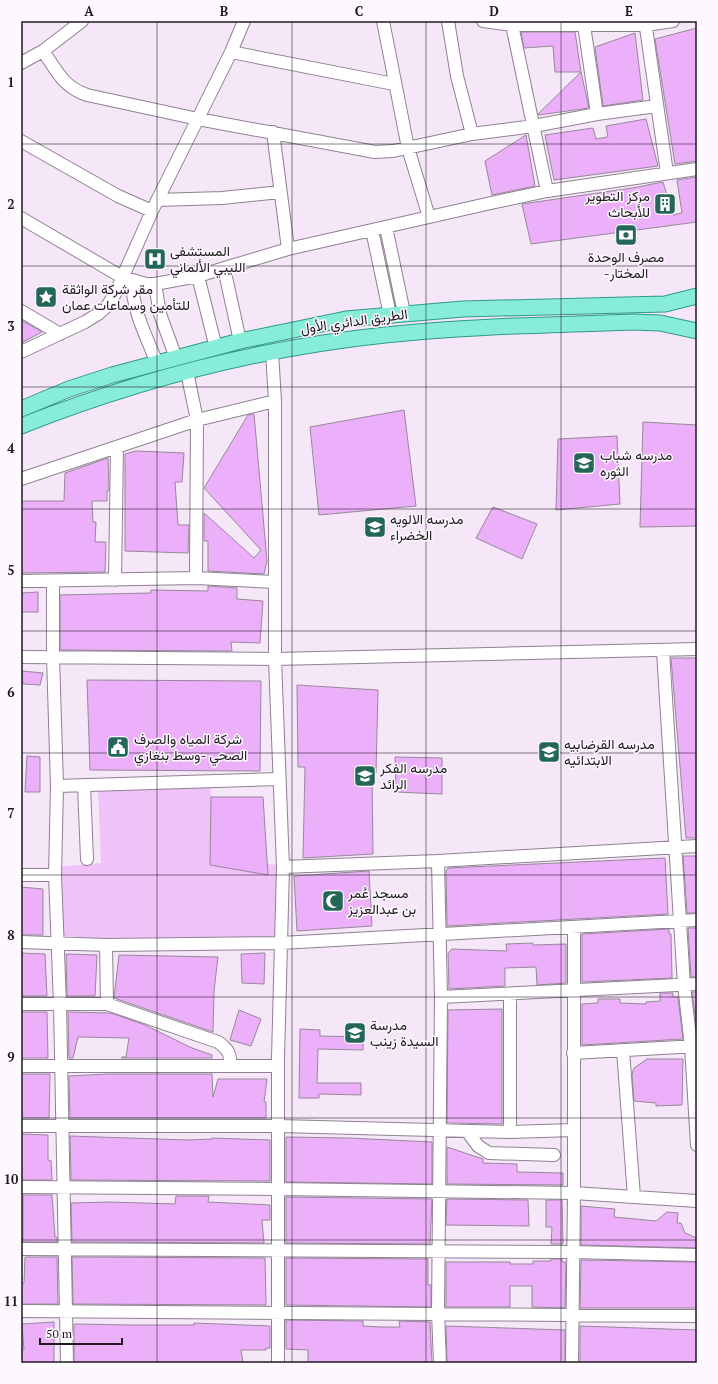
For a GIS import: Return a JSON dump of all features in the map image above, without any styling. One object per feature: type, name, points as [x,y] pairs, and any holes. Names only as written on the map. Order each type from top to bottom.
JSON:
[{"type":"main road","name":"الطريق الدائري الأول","points":[[21,409],[69,389],[157,362],[240,341],[346,319],[463,309],[665,304],[697,296]]},
{"type":"main road","name":"الطريق الدائري الأول","points":[[21,426],[75,405],[187,372],[272,352],[385,335],[465,328],[633,322],[660,324],[697,331]]},
{"type":"street","points":[[21,63],[43,51],[82,21]]},
{"type":"street","points":[[21,352],[98,314],[108,305],[127,279],[154,205],[232,52],[244,21]]},
{"type":"street","points":[[383,21],[394,84],[408,148],[429,217]]},
{"type":"street","points":[[448,21],[457,76],[472,134]]},
{"type":"street","points":[[483,21],[584,25],[673,21]]},
{"type":"street","points":[[513,23],[547,191]]},
{"type":"street","points":[[645,23],[667,173]]},
{"type":"street","points":[[584,25],[597,114]]},
{"type":"street","points":[[43,51],[63,81],[73,91],[198,120],[273,132],[375,152],[393,151],[472,134],[534,126],[597,114],[657,106]]},
{"type":"street","points":[[232,52],[394,84]]},
{"type":"street","points":[[273,132],[288,250]]},
{"type":"street","points":[[21,142],[118,196],[154,205],[280,192]]},
{"type":"street","points":[[21,218],[127,279],[154,284],[198,276],[288,250],[372,230],[547,191],[697,169]]},
{"type":"street","points":[[386,227],[397,314]]},
{"type":"street","points":[[372,230],[397,314]]},
{"type":"street","points":[[224,268],[240,341]]},
{"type":"street","points":[[198,276],[216,348]]},
{"type":"street","points":[[127,279],[135,306],[157,362]]},
{"type":"street","points":[[154,284],[160,314],[176,358]]},
{"type":"street","points":[[21,311],[60,334]]},
{"type":"street","points":[[272,352],[275,401],[275,659],[283,867],[278,1066],[278,1363]]},
{"type":"street","points":[[187,372],[197,420],[196,578]]},
{"type":"street","points":[[21,479],[197,420],[275,401]]},
{"type":"street","points":[[115,580],[117,448]]},
{"type":"street","points":[[21,580],[196,578],[275,582]]},
{"type":"street","points":[[53,580],[53,656],[57,786],[55,875],[60,1004],[68,1363]]},
{"type":"street","points":[[21,657],[53,656],[275,659],[697,649]]},
{"type":"street","points":[[662,651],[677,848],[684,985],[694,1046],[697,1145]]},
{"type":"street","points":[[57,786],[279,779]]},
{"type":"street","points":[[84,785],[86,859]]},
{"type":"street","points":[[283,867],[438,861],[697,846]]},
{"type":"street","points":[[438,861],[441,997],[438,1313],[440,1363]]},
{"type":"street","points":[[21,875],[55,875]]},
{"type":"street","points":[[21,942],[106,944],[281,943],[440,933],[697,920]]},
{"type":"street","points":[[572,1363],[574,1194],[574,926]]},
{"type":"street","points":[[106,944],[107,1004]]},
{"type":"street","points":[[441,997],[697,984]]},
{"type":"street","points":[[510,994],[510,1132]]},
{"type":"street","points":[[21,1004],[107,1004],[218,1042],[227,1048],[230,1054],[230,1066]]},
{"type":"street","points":[[573,1053],[694,1046]]},
{"type":"street","points":[[623,1050],[634,1197]]},
{"type":"street","points":[[21,1066],[278,1066]]},
{"type":"street","points":[[21,1126],[279,1126],[510,1132],[574,1130]]},
{"type":"street","points":[[467,1131],[478,1146],[489,1153],[554,1155]]},
{"type":"street","points":[[21,1187],[278,1189],[574,1194],[697,1201]]},
{"type":"street","points":[[21,1249],[573,1252],[697,1255]]},
{"type":"street","points":[[21,1311],[697,1316]]},
{"type":"shaded area","points":[[210,783],[217,860],[281,865],[281,943],[58,942],[56,867],[101,863],[98,787]]},
{"type":"building","points":[[697,28],[697,161],[675,164],[655,39]]},
{"type":"building","points":[[521,32],[575,32],[581,72],[555,72],[553,46],[524,48]]},
{"type":"building","points":[[635,33],[643,100],[603,106],[595,47]]},
{"type":"building","points":[[581,72],[589,108],[538,114]]},
{"type":"building","points":[[646,119],[658,166],[554,180],[545,135],[593,128],[596,139],[608,137],[606,126]]},
{"type":"building","points":[[526,135],[535,186],[492,195],[485,161]]},
{"type":"building","points":[[697,177],[697,222],[531,244],[522,204],[663,182],[673,215],[682,213],[677,180]]},
{"type":"building","points":[[21,320],[42,332],[21,343]]},
{"type":"building","points":[[404,410],[416,506],[319,515],[310,427]]},
{"type":"building","points":[[254,414],[267,561],[264,574],[208,571],[208,541],[204,541],[204,513],[254,558],[261,550],[204,488],[248,415]]},
{"type":"building","points":[[643,422],[697,425],[697,526],[640,527]]},
{"type":"building","points":[[617,436],[620,504],[556,510],[558,439]]},
{"type":"building","points":[[136,451],[184,453],[182,482],[175,482],[178,525],[189,525],[188,553],[125,551],[125,454]]},
{"type":"building","points":[[108,458],[109,491],[107,491],[107,501],[92,501],[93,522],[96,522],[95,542],[106,542],[105,572],[21,573],[21,501],[64,501],[65,473]]},
{"type":"building","points":[[493,507],[537,524],[522,559],[476,538]]},
{"type":"building","points":[[208,586],[237,588],[237,599],[263,601],[260,643],[231,642],[232,651],[60,650],[60,595],[151,593],[151,590],[208,591]]},
{"type":"building","points":[[38,592],[38,612],[21,612],[21,593]]},
{"type":"building","points":[[671,658],[697,658],[697,838],[686,838]]},
{"type":"building","points":[[22,671],[43,673],[40,685],[23,684]]},
{"type":"building","points":[[87,680],[261,681],[260,771],[90,770]]},
{"type":"building","points":[[297,685],[378,690],[376,773],[372,773],[373,854],[303,858],[305,767],[298,767]]},
{"type":"building","points":[[27,756],[40,757],[40,792],[25,792]]},
{"type":"building","points":[[395,757],[442,758],[442,794],[396,792]]},
{"type":"building","points":[[211,797],[263,797],[268,875],[210,865]]},
{"type":"building","points":[[683,856],[697,856],[697,913],[687,913]]},
{"type":"building","points":[[665,858],[668,914],[447,926],[446,871],[448,868]]},
{"type":"building","name":"مسجد عُمر بن عبدالعزيز","points":[[369,871],[372,926],[297,931],[294,876]]},
{"type":"building","points":[[21,887],[43,889],[43,935],[21,935]]},
{"type":"building","points":[[688,928],[697,928],[697,977],[691,977]]},
{"type":"building","points":[[669,929],[669,934],[671,934],[672,978],[582,982],[582,934]]},
{"type":"building","points":[[533,943],[533,945],[566,944],[566,983],[537,985],[536,967],[505,968],[505,986],[449,989],[448,953],[452,949],[507,951],[506,944]]},
{"type":"building","points":[[21,953],[45,954],[47,996],[21,996]]},
{"type":"building","points":[[265,953],[264,984],[242,983],[241,954]]},
{"type":"building","points":[[66,954],[97,955],[95,996],[67,996]]},
{"type":"building","points":[[119,955],[218,957],[214,991],[213,1032],[114,998]]},
{"type":"building","points":[[692,992],[697,992],[697,1032]]},
{"type":"building","points":[[660,993],[673,993],[673,997],[678,997],[683,1039],[582,1045],[582,1004],[598,1003],[598,999],[620,999],[620,1003],[646,1004],[646,1002],[660,1001]]},
{"type":"building","points":[[502,1009],[502,1124],[447,1123],[448,1010]]},
{"type":"building","points":[[239,1010],[261,1019],[251,1046],[230,1040]]},
{"type":"building","points":[[21,1012],[47,1012],[48,1058],[21,1058]]},
{"type":"building","points":[[68,1012],[111,1013],[145,1025],[192,1048],[212,1055],[212,1058],[121,1058],[126,1057],[129,1038],[78,1037],[73,1058],[69,1058]]},
{"type":"building","points":[[300,1029],[320,1030],[320,1036],[363,1037],[363,1050],[318,1049],[317,1083],[361,1083],[361,1095],[319,1094],[319,1098],[299,1098]]},
{"type":"building","points":[[647,1059],[683,1059],[682,1105],[656,1106],[656,1103],[634,1101],[632,1074],[634,1068]]},
{"type":"building","points":[[21,1074],[50,1074],[49,1118],[21,1118]]},
{"type":"building","points":[[108,1074],[212,1074],[213,1097],[218,1079],[267,1079],[264,1102],[266,1102],[266,1118],[70,1118],[69,1076]]},
{"type":"building","points":[[21,1134],[48,1135],[48,1160],[51,1161],[52,1180],[21,1180]]},
{"type":"building","points":[[70,1136],[188,1140],[212,1138],[270,1140],[270,1181],[71,1180]]},
{"type":"building","points":[[286,1137],[432,1142],[432,1184],[286,1182]]},
{"type":"building","points":[[447,1147],[483,1159],[483,1163],[517,1164],[517,1172],[563,1173],[563,1185],[447,1184]]},
{"type":"building","points":[[23,1195],[52,1195],[55,1237],[57,1237],[57,1242],[23,1242]]},
{"type":"building","points":[[176,1196],[209,1196],[208,1202],[270,1205],[270,1220],[262,1220],[264,1243],[72,1242],[71,1203],[110,1202],[175,1204]]},
{"type":"building","points":[[286,1197],[432,1199],[430,1244],[286,1243]]},
{"type":"building","points":[[447,1199],[528,1200],[529,1226],[446,1225]]},
{"type":"building","points":[[546,1200],[562,1200],[563,1244],[551,1244],[552,1227],[546,1227]]},
{"type":"building","points":[[581,1206],[615,1209],[614,1217],[656,1221],[667,1212],[678,1213],[677,1223],[681,1223],[685,1233],[697,1238],[697,1248],[581,1245]]},
{"type":"building","points":[[25,1257],[57,1257],[58,1304],[21,1304],[21,1283],[24,1283]]},
{"type":"building","points":[[72,1257],[265,1258],[266,1305],[73,1304]]},
{"type":"building","points":[[286,1258],[428,1259],[428,1285],[431,1285],[431,1307],[286,1305]]},
{"type":"building","points":[[551,1259],[562,1259],[562,1262],[566,1262],[565,1308],[532,1307],[532,1286],[510,1286],[510,1307],[446,1307],[446,1262],[510,1262],[510,1264],[533,1264],[533,1261],[551,1261]]},
{"type":"building","points":[[581,1260],[697,1262],[697,1308],[580,1308]]},
{"type":"building","points":[[286,1320],[363,1321],[363,1326],[381,1327],[400,1327],[399,1321],[430,1322],[432,1363],[308,1363],[308,1350],[286,1349]]},
{"type":"building","points":[[54,1322],[54,1363],[21,1363],[21,1350],[24,1350],[22,1324]]},
{"type":"building","points":[[194,1323],[270,1326],[270,1348],[266,1348],[266,1350],[241,1350],[243,1363],[74,1363],[74,1324],[194,1325]]},
{"type":"building","points":[[446,1326],[565,1330],[565,1363],[447,1363]]},
{"type":"building","points":[[580,1326],[697,1330],[696,1363],[580,1363]]},
{"type":"place","name":"مركز التطوير للأبحاث","points":[[665,204]]},
{"type":"place","name":"مصرف الوحدة -المختار","points":[[626,235]]},
{"type":"place","name":"المستشفى الليبي الألماني","points":[[155,259]]},
{"type":"place","name":"مقر شركة الواثقة للتأمين وسماعات عمان","points":[[46,297]]},
{"type":"place","name":"مدرسه شباب الثوره","points":[[584,463]]},
{"type":"place","name":"مدرسه الالويه الخضراء","points":[[375,527]]},
{"type":"place","name":"شركة المياه والصرف الصحي -وسط بنغازي","points":[[118,747]]},
{"type":"place","name":"مدرسه القرضابيه الابتدائيه","points":[[549,752]]},
{"type":"place","name":"مدرسه الفكر الرائد","points":[[365,776]]},
{"type":"place","name":"مسجد عُمر بن عبدالعزيز","points":[[333,901]]},
{"type":"place","name":"مدرسة السيدة زينب","points":[[355,1033]]}]
